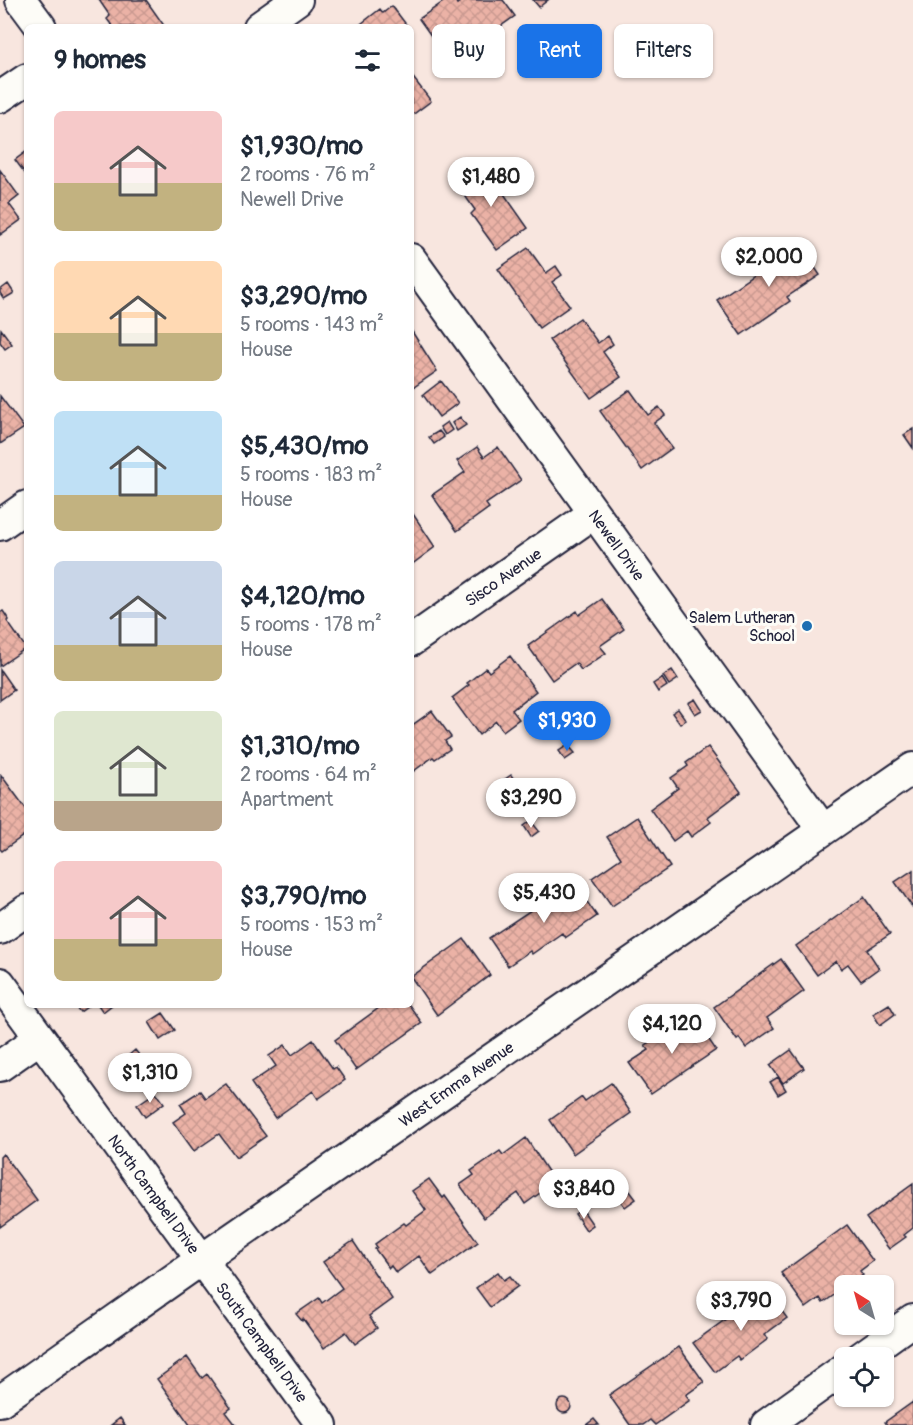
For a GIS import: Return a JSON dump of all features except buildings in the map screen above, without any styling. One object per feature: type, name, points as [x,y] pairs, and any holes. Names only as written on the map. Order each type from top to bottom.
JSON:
[{"type":"street","points":[[21,0],[39,24]]},
{"type":"street","points":[[263,24],[297,0]]},
{"type":"street","points":[[0,98],[24,81]]},
{"type":"street","name":"Newell Drive","points":[[414,263],[823,830]]},
{"type":"street","points":[[0,525],[24,508]]},
{"type":"street","name":"Sisco Avenue","points":[[414,639],[594,513]]},
{"type":"street","name":"West Emma Avenue","points":[[0,1401],[913,768]]},
{"type":"street","points":[[0,929],[24,912]]},
{"type":"street","name":"North Campbell Drive","points":[[0,983],[201,1260]]},
{"type":"street","points":[[0,1066],[40,1038]]},
{"type":"street","name":"South Campbell Drive","points":[[201,1260],[322,1425]]},
{"type":"street","points":[[875,1347],[913,1320]]},
{"type":"street","points":[[766,1425],[834,1376]]},
{"type":"place","name":"Salem Lutheran School","points":[[807,626]]}]
